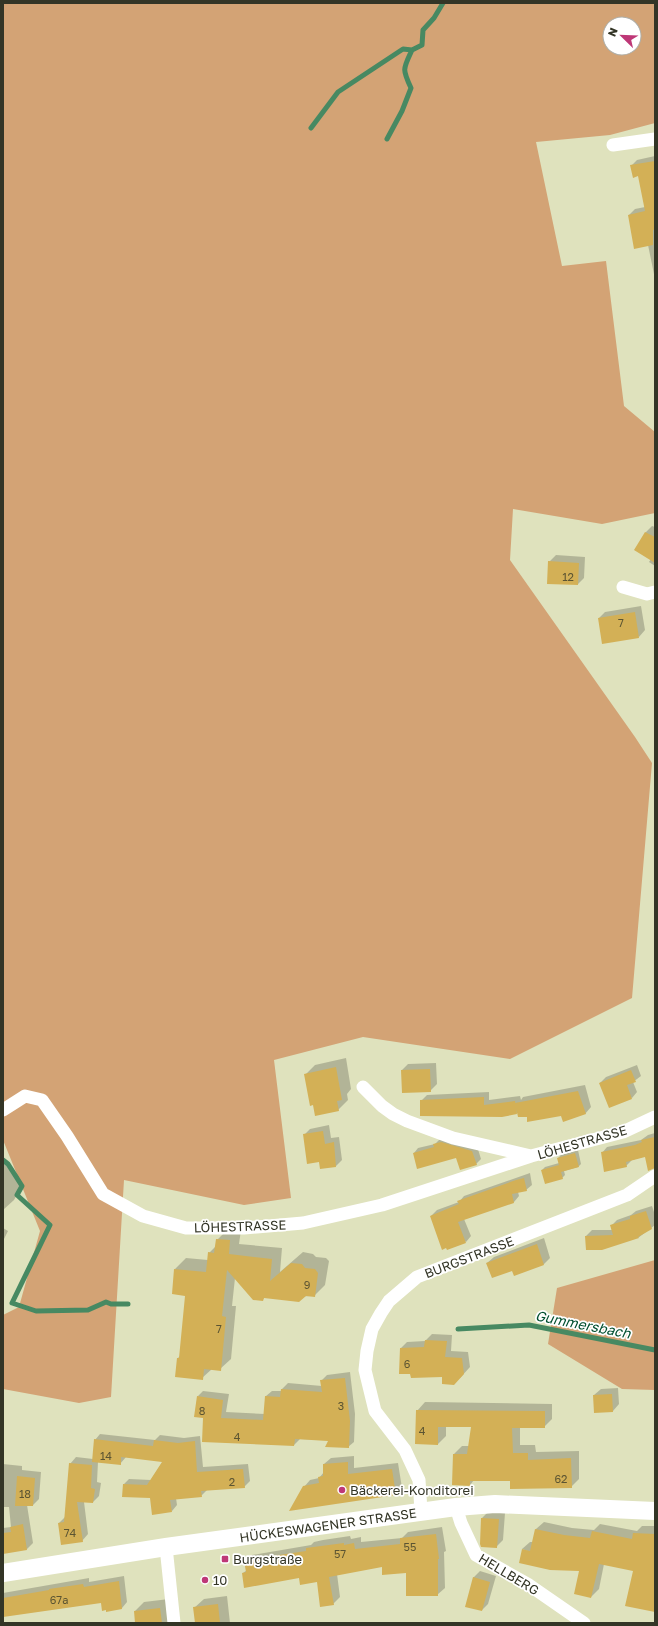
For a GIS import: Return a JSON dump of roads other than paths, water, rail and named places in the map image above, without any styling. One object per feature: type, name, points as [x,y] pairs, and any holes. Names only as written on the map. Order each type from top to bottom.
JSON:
[{"type":"street","points":[[613,144],[655,139]]},
{"type":"street","points":[[623,587],[647,594],[655,592]]},
{"type":"street","name":"LÖHESTRASSE","points":[[363,1087],[382,1106],[393,1114],[407,1121],[453,1138],[531,1156]]},
{"type":"street","name":"LÖHESTRASSE","points":[[3,1110],[25,1096],[42,1100],[67,1136],[103,1194],[143,1216],[186,1228],[244,1228],[303,1223],[382,1205],[531,1156],[623,1132],[655,1117]]},
{"type":"street","name":"BURGSTRASSE","points":[[421,1511],[419,1480],[405,1450],[375,1411],[365,1370],[367,1351],[372,1329],[389,1301],[417,1277],[627,1195],[655,1177]]},
{"type":"street","name":"HÜCKESWAGENER STRASSE","points":[[3,1573],[166,1547],[456,1507],[495,1504],[655,1511]]},
{"type":"street","name":"HELLBERG","points":[[456,1507],[461,1523],[476,1555],[529,1585],[584,1623]]},
{"type":"street","points":[[166,1547],[174,1623]]},
{"type":"waterway","points":[[311,128],[338,92],[403,49],[412,50],[422,45],[423,30],[434,18],[443,3]]},
{"type":"waterway","points":[[387,139],[402,111],[411,88],[406,77],[405,65],[412,50]]},
{"type":"waterway","name":"Gummersbach","points":[[3,1160],[8,1164],[22,1186],[17,1195],[50,1225],[12,1303],[36,1311],[88,1310],[106,1302],[111,1304],[128,1304]]},
{"type":"waterway","name":"Gummersbach","points":[[458,1329],[529,1325],[655,1350]]},
{"type":"place","name":"Bäckerei-Konditorei","points":[[342,1490]]},
{"type":"place","name":"Burgstraße","points":[[225,1559]]},
{"type":"place","name":"10","points":[[205,1580]]}]
